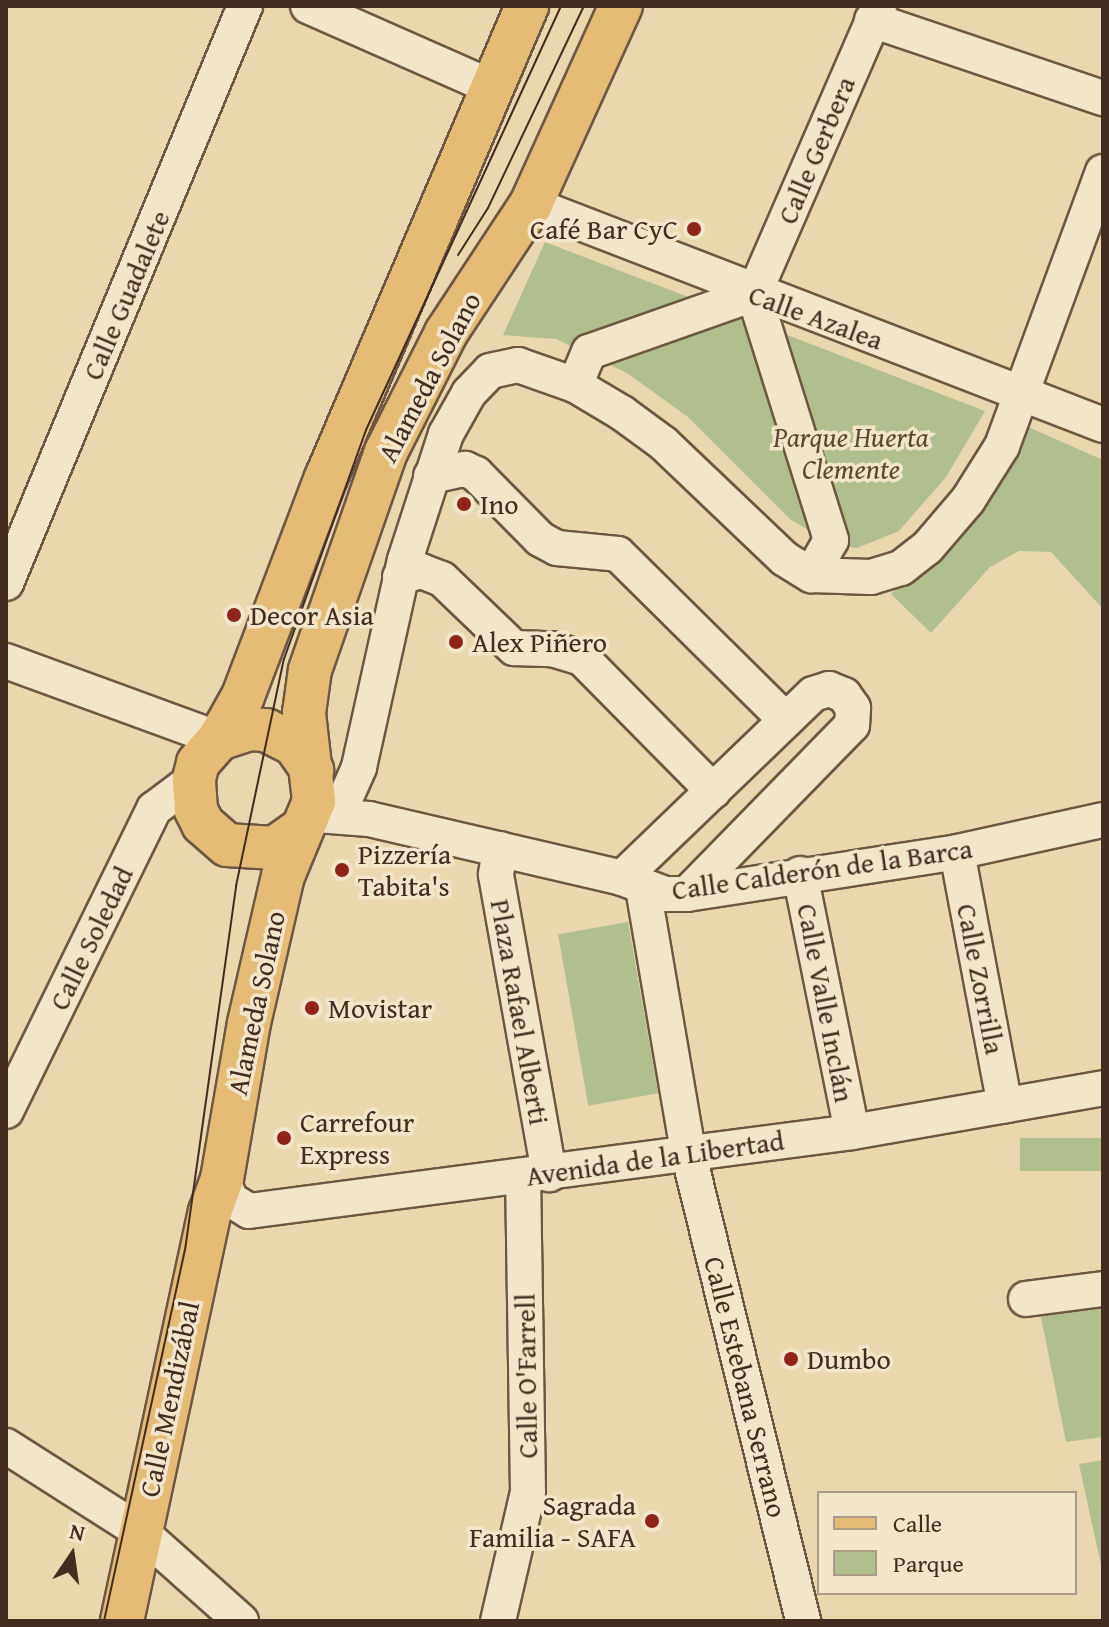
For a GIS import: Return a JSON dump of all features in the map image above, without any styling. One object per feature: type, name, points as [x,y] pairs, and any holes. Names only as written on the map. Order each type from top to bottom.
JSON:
[{"type":"main road","name":"Alameda Solano","points":[[194,779],[198,763],[219,739],[243,696],[326,478],[527,6]]},
{"type":"main road","name":"Alameda Solano","points":[[222,1179],[249,1023],[283,876],[312,820],[312,770],[305,690],[386,452],[446,333],[531,204],[621,6]]},
{"type":"main road","points":[[219,739],[242,731],[266,730],[294,744],[312,770]]},
{"type":"main road","points":[[194,779],[196,810],[203,824],[227,845],[274,848],[312,820]]},
{"type":"main road","name":"Calle Mendizábal","points":[[122,1621],[210,1212],[222,1179]]},
{"type":"street","name":"Calle Guadalete","points":[[6,583],[245,6]]},
{"type":"street","points":[[308,6],[492,87]]},
{"type":"street","points":[[875,13],[1103,98]]},
{"type":"street","name":"Calle Gerbera","points":[[754,294],[875,13]]},
{"type":"street","points":[[312,820],[345,799],[359,767],[400,577],[431,476],[461,407],[490,371],[518,365],[575,385],[663,443],[785,559],[811,575],[871,577],[901,568],[927,548],[976,487],[1024,394],[1103,172]]},
{"type":"street","name":"Calle Azalea","points":[[531,204],[754,294],[1103,425]]},
{"type":"street","points":[[575,385],[589,352],[754,294],[831,540],[811,575]]},
{"type":"street","points":[[431,476],[465,469],[540,539],[557,548],[618,554],[786,720]]},
{"type":"street","points":[[400,577],[421,571],[442,579],[514,648],[552,649],[582,658],[713,791]]},
{"type":"street","points":[[6,661],[219,739]]},
{"type":"street","points":[[687,894],[852,725],[853,708],[844,695],[820,690],[786,720],[713,791],[633,883],[688,1152]]},
{"type":"street","name":"Calle Soledad","points":[[6,1111],[154,809],[194,779]]},
{"type":"street","name":"Calle Calderón de la Barca","points":[[312,820],[500,849],[687,894],[957,852],[1103,820]]},
{"type":"street","name":"Plaza Rafael Alberti","points":[[500,849],[496,875],[536,1175]]},
{"type":"street","name":"Calle Zorrilla","points":[[957,852],[1005,1105]]},
{"type":"street","name":"Calle Valle Inclán","points":[[800,874],[852,1132]]},
{"type":"street","name":"Avenida de la Libertad","points":[[222,1179],[231,1200],[249,1211],[852,1132],[1103,1088]]},
{"type":"street","name":"Calle Estebana Serrano","points":[[688,1152],[803,1621]]},
{"type":"street","name":"Calle O'Farrell","points":[[498,1621],[528,1492],[536,1175]]},
{"type":"street","points":[[1026,1299],[1103,1289]]},
{"type":"street","points":[[6,1446],[141,1532],[241,1621]]},
{"type":"green space","name":"Parque Huerta Clemente","points":[[545,242],[985,411],[946,477],[899,531],[857,548],[831,544],[790,519],[688,417],[627,373],[556,339],[503,335]]},
{"type":"green space","points":[[1019,423],[1103,460],[1103,609],[1051,552],[1019,551],[990,567],[931,633],[891,594],[923,562]]},
{"type":"green space","points":[[628,922],[658,1093],[588,1106],[558,934]]},
{"type":"green space","points":[[1020,1138],[1103,1138],[1103,1171],[1020,1171]]},
{"type":"green space","points":[[1103,1297],[1103,1437],[1066,1442],[1039,1307]]},
{"type":"green space","points":[[1103,1460],[1103,1574],[1079,1464]]},
{"type":"tram line","points":[[104,1621],[185,1250],[236,886],[284,659],[366,430],[561,6]]},
{"type":"tram line","points":[[458,255],[488,208],[584,6]]},
{"type":"place","name":"Café Bar CyC","points":[[694,229]]},
{"type":"place","name":"Ino","points":[[464,504]]},
{"type":"place","name":"Decor Asia","points":[[234,615]]},
{"type":"place","name":"Alex Piñero","points":[[456,642]]},
{"type":"place","name":"Pizzería Tabita's","points":[[342,870]]},
{"type":"place","name":"Movistar","points":[[312,1008]]},
{"type":"place","name":"Carrefour Express","points":[[284,1138]]},
{"type":"place","name":"Dumbo","points":[[791,1359]]},
{"type":"place","name":"Sagrada Familia - SAFA","points":[[652,1521]]}]
